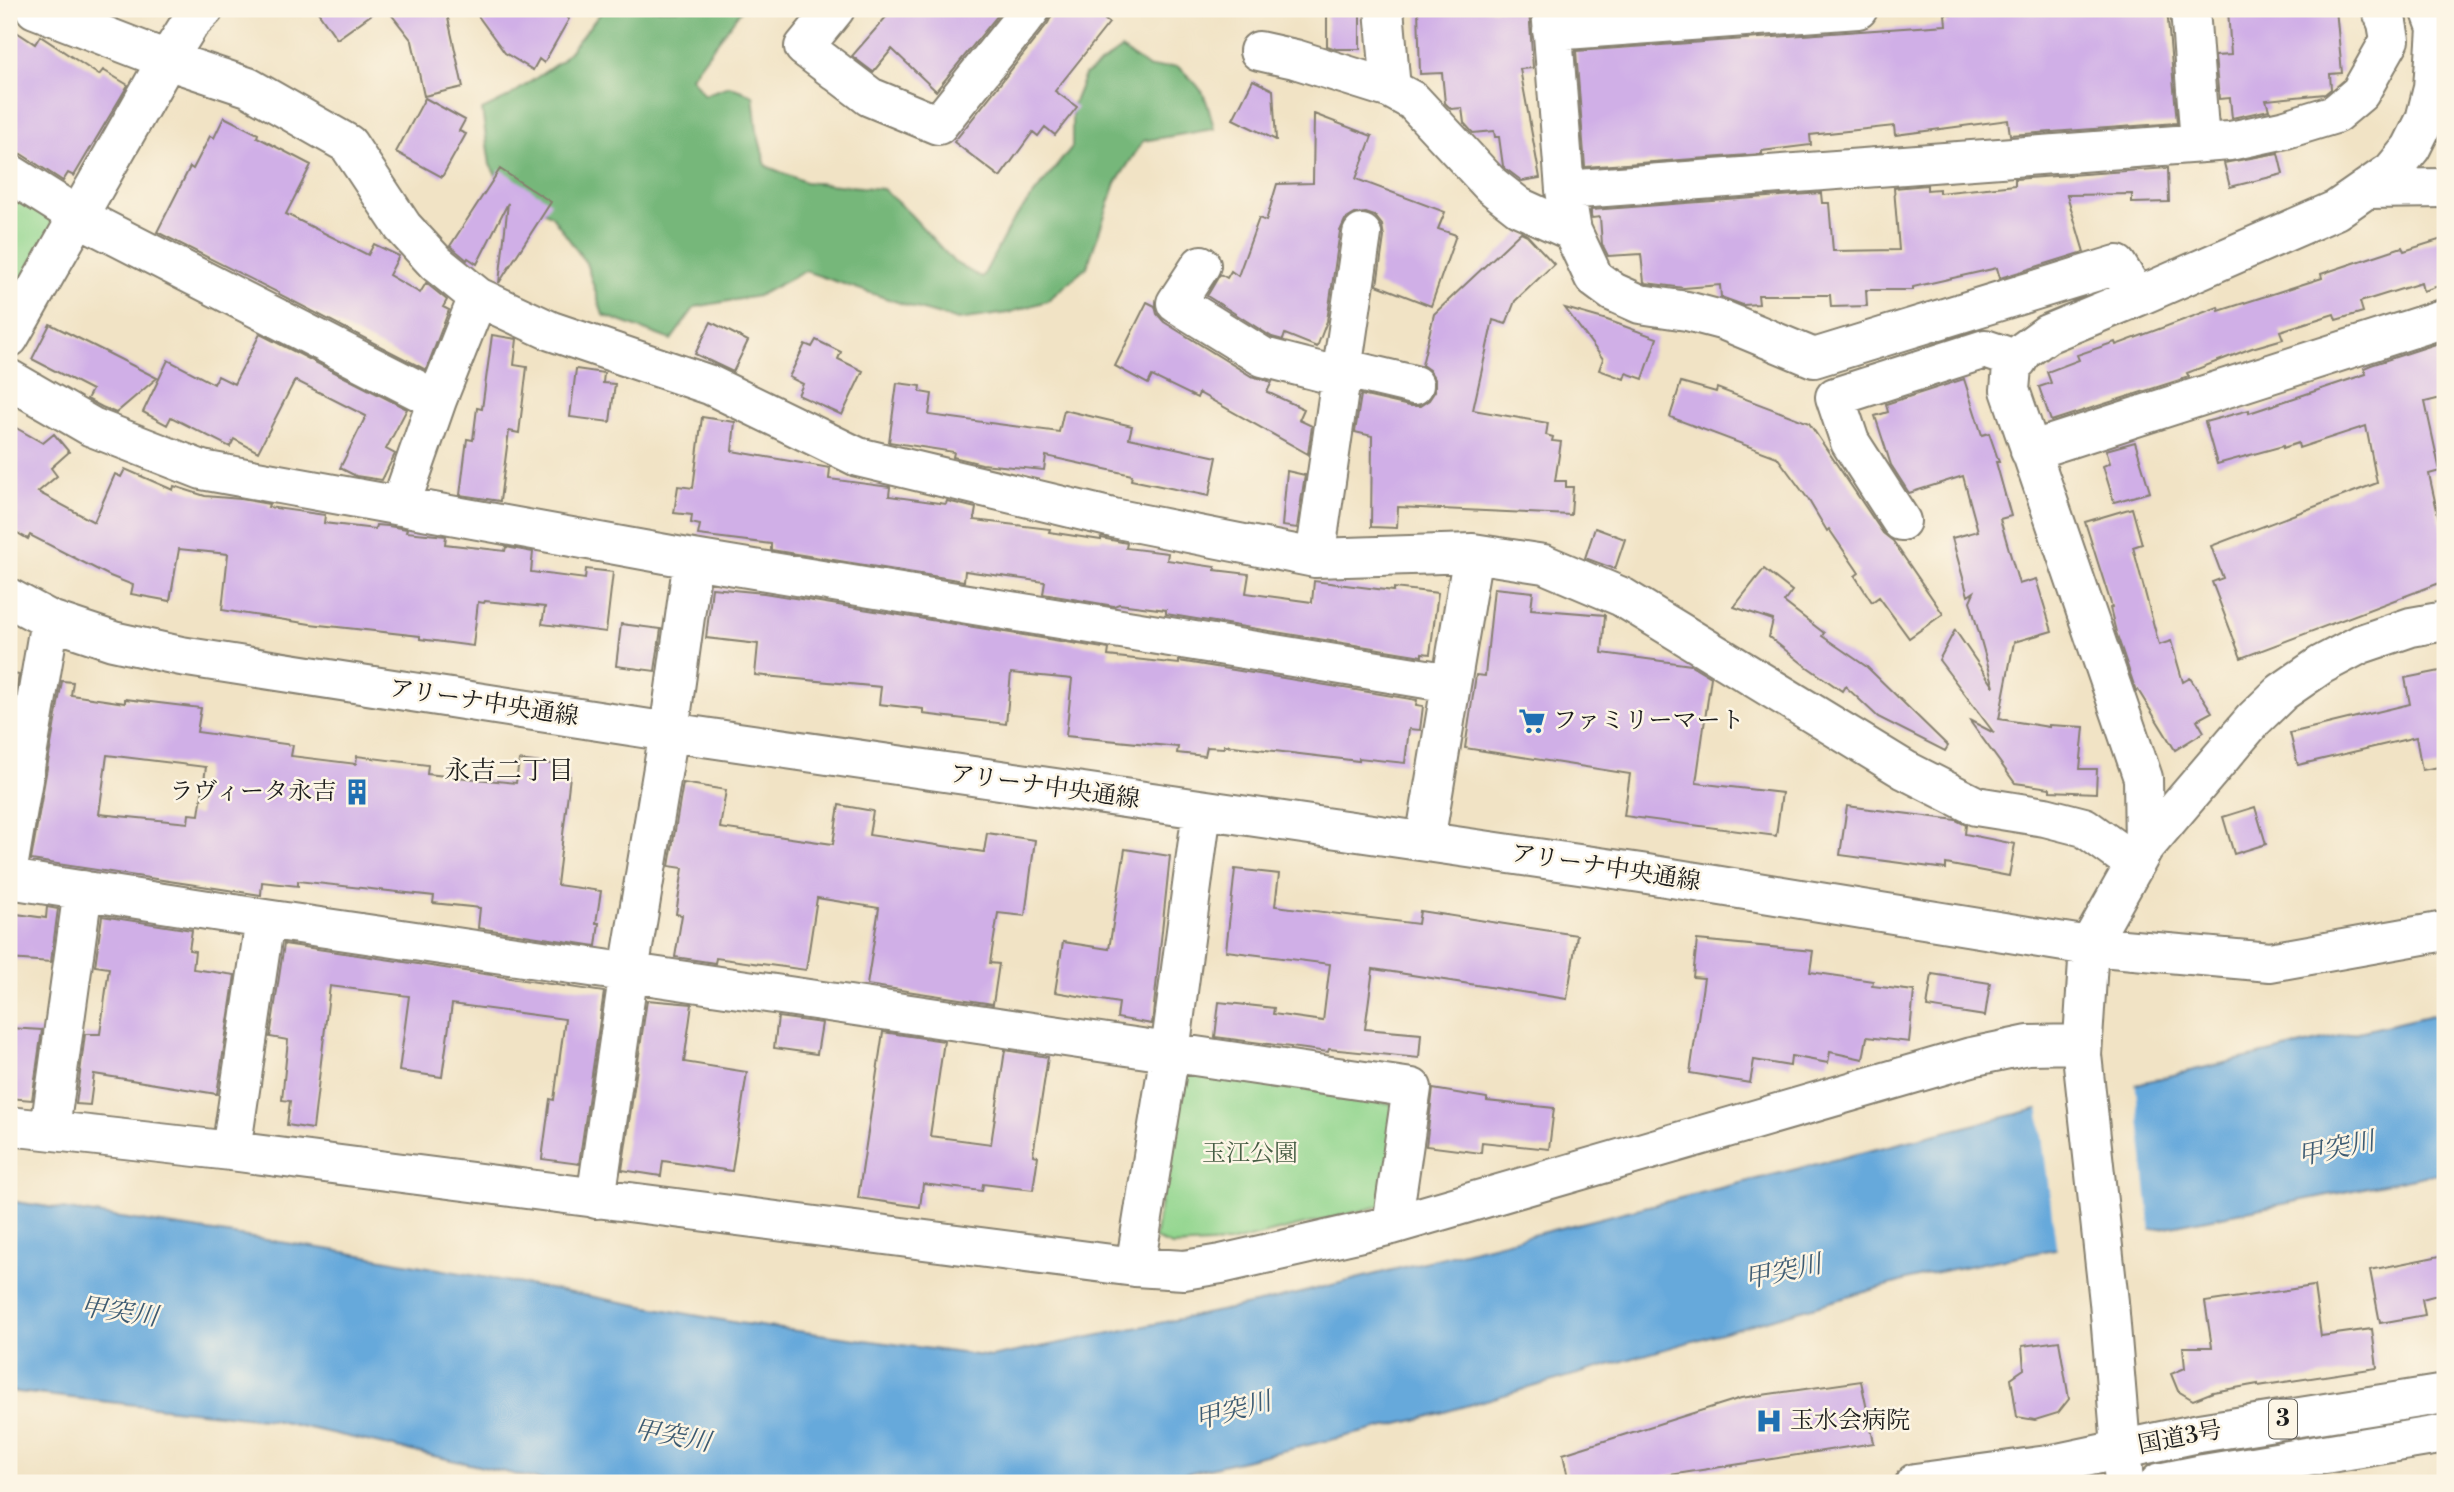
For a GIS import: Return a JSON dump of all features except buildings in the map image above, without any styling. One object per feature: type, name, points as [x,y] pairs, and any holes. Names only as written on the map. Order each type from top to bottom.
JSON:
[{"type":"main road","points":[[35,9],[167,60],[248,87],[348,144],[403,227],[436,263],[478,297],[551,331],[710,385],[858,457],[1113,519],[1315,558],[1473,553],[1544,564],[1622,597],[1905,770],[1976,806],[2045,817],[2084,827],[2139,856]]},
{"type":"main road","points":[[9,338],[167,60],[190,23],[204,9]]},
{"type":"main road","points":[[835,9],[804,47],[870,97],[938,125],[1031,9]]},
{"type":"main road","points":[[1384,9],[1391,89]]},
{"type":"main road","points":[[1858,9],[1552,20],[1564,190],[1572,231],[1594,278],[1613,292],[1640,304],[1687,311],[1725,321],[1814,358],[2117,265],[2137,298]]},
{"type":"main road","points":[[2190,9],[2200,143]]},
{"type":"main road","points":[[1564,190],[2230,141],[2286,129],[2335,114],[2360,93],[2390,40],[2381,9]]},
{"type":"main road","points":[[2139,856],[2143,778],[2010,390],[2012,367],[2025,350],[2047,334],[2137,298],[2336,210],[2392,171],[2411,148],[2425,120],[2433,88],[2438,21]]},
{"type":"main road","points":[[1259,51],[1295,59],[1391,89],[1413,101],[1491,185],[1519,207],[1572,231]]},
{"type":"main road","points":[[9,173],[79,217],[437,400]]},
{"type":"main road","points":[[2367,189],[2445,188]]},
{"type":"main road","points":[[1315,558],[1362,234]]},
{"type":"main road","points":[[1201,265],[1176,303],[1263,358],[1414,385]]},
{"type":"main road","points":[[400,506],[437,400],[478,297]]},
{"type":"main road","points":[[2030,451],[2445,318]]},
{"type":"main road","points":[[1901,521],[1850,442],[1835,397],[1985,349],[2018,360]]},
{"type":"main road","points":[[9,379],[92,428],[202,470],[693,559],[1451,683]]},
{"type":"main road","points":[[1425,841],[1473,553]]},
{"type":"main road","points":[[596,1199],[629,971],[669,732],[693,559]]},
{"type":"main road","name":"アリーナ中央通線","points":[[9,598],[50,620],[113,641],[181,656],[669,732],[1641,873],[2089,946],[2270,962],[2445,931]]},
{"type":"main road","points":[[9,862],[50,620]]},
{"type":"main road","points":[[2123,1466],[2082,1050],[2089,946],[2139,856],[2253,720],[2282,692],[2321,665],[2361,644],[2411,627],[2445,621]]},
{"type":"main road","points":[[1135,1267],[1170,1052],[1202,810]]},
{"type":"main road","points":[[9,879],[264,919],[1412,1087],[1392,1225]]},
{"type":"main road","points":[[50,1129],[83,890]]},
{"type":"main road","points":[[231,1152],[264,919]]},
{"type":"main road","points":[[9,1126],[50,1129],[1135,1267],[1184,1270],[1222,1264],[1392,1225],[1971,1057],[2028,1045],[2082,1050]]},
{"type":"main road","name":"国道3号","points":[[1915,1483],[2048,1465],[2123,1466],[2199,1433],[2445,1394]]},
{"type":"main road","name":"国道3号","points":[[2159,1483],[2445,1434]]},
{"type":"green space","points":[[604,9],[742,9],[691,77],[704,95],[729,86],[753,95],[757,131],[766,166],[805,182],[883,189],[954,262],[982,278],[1011,223],[1072,147],[1072,107],[1085,75],[1121,49],[1150,68],[1177,66],[1203,93],[1214,129],[1143,141],[1116,183],[1087,267],[1047,301],[1008,313],[958,320],[805,271],[758,296],[695,307],[671,340],[603,315],[586,263],[552,216],[504,189],[490,165],[482,110],[507,98],[562,60]]},
{"type":"green space","points":[[9,185],[55,223],[9,302]]},
{"type":"green space","name":"玉江公園","points":[[1194,1064],[1401,1106],[1385,1205],[1229,1243],[1172,1246],[1155,1239],[1181,1074]]},
{"type":"water","name":"甲突川","points":[[2445,1012],[2445,1172],[1928,1274],[1420,1419],[1145,1483],[554,1483],[273,1420],[9,1391],[9,1201],[333,1250],[738,1323],[991,1357],[1264,1302],[2181,1073]]},
{"type":"pier","points":[[2135,1080],[2151,1234],[2057,1252],[2038,1105]]},
{"type":"place","name":"ファミリーマート","points":[[1532,721]]},
{"type":"place","name":"ラヴィータ永吉","points":[[357,792]]},
{"type":"place","name":"玉水会病院","points":[[1769,1421]]},
{"type":"district","name":"永吉二丁目","points":[[509,771]]}]
